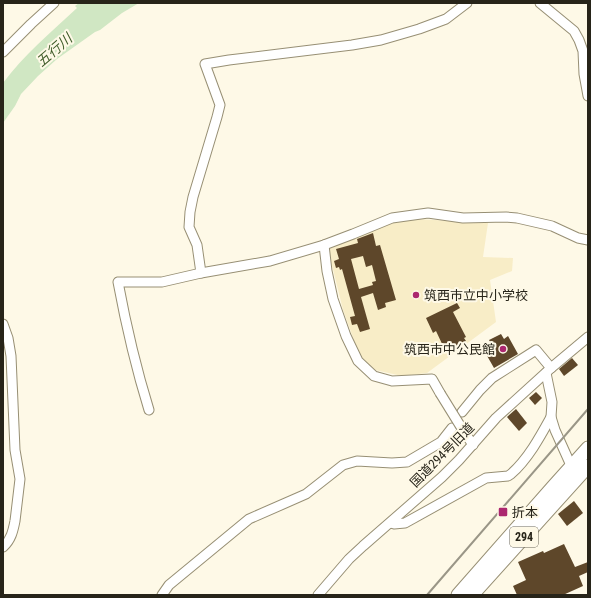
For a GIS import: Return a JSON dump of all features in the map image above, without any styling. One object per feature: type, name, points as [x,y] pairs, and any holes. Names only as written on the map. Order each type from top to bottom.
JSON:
[{"type":"highway","name":"294","points":[[472,595],[574,472],[588,448]]},
{"type":"highway","name":"294","points":[[458,595],[574,472],[588,466]]},
{"type":"street","points":[[3,52],[54,3]]},
{"type":"street","points":[[200,273],[197,245],[189,227],[190,212],[220,105],[205,64],[381,40],[446,20],[467,3]]},
{"type":"street","points":[[540,3],[582,37],[588,44]]},
{"type":"street","points":[[574,31],[583,51],[584,74],[588,96]]},
{"type":"street","points":[[149,410],[128,334],[118,282],[162,282],[200,273],[270,261],[324,245],[392,218],[428,213],[463,218],[517,218],[552,226],[578,238],[588,240]]},
{"type":"street","points":[[324,245],[327,271],[333,299],[346,336],[358,361],[374,376],[392,381],[432,378],[457,428],[473,445]]},
{"type":"street","points":[[3,324],[8,338],[11,356],[15,450],[20,479],[14,528],[9,541],[3,547]]},
{"type":"street","name":"国道294号旧道","points":[[318,595],[349,559],[442,477],[473,445],[496,418],[588,337]]},
{"type":"street","points":[[462,412],[492,378],[536,350],[548,371],[552,402],[551,417],[555,430],[574,472]]},
{"type":"street","points":[[390,523],[405,523],[486,478],[508,476],[526,457],[551,417]]},
{"type":"street","points":[[162,595],[169,585],[250,519],[306,494],[343,465],[357,461],[392,463],[407,462],[441,442],[457,428]]},
{"type":"shaded area","name":"筑西市立中小学校","points":[[417,219],[488,223],[483,257],[513,258],[512,271],[490,280],[496,322],[427,373],[402,376],[375,370],[363,360],[356,346],[343,310],[328,249],[396,221]]},
{"type":"water","name":"五行川","points":[[79,3],[139,3],[122,13],[57,59],[21,94],[15,106],[3,123],[3,83],[29,53],[77,8],[75,6]]},
{"type":"building","points":[[373,233],[376,246],[380,245],[396,300],[385,303],[386,307],[378,310],[373,293],[361,297],[370,329],[360,332],[357,324],[352,325],[350,317],[355,316],[342,269],[340,270],[339,267],[336,268],[334,261],[339,259],[336,249],[358,243],[357,239]],"holes":[[[363,256],[366,267],[372,265],[376,281],[372,282],[373,285],[359,289],[351,259]]]},
{"type":"building","points":[[457,303],[460,308],[453,312],[466,337],[464,338],[466,341],[448,350],[446,347],[444,348],[436,331],[433,333],[426,318]]},
{"type":"building","name":"筑西市中公民館","points":[[501,334],[504,339],[508,336],[518,354],[494,368],[486,354],[491,352],[488,347],[492,345],[489,340]]},
{"type":"building","points":[[572,358],[578,365],[564,376],[559,369]]},
{"type":"building","points":[[536,392],[542,398],[535,405],[529,398]]},
{"type":"building","points":[[516,409],[527,423],[519,431],[507,417]]},
{"type":"building","points":[[574,501],[583,513],[567,526],[558,514]]},
{"type":"building","points":[[564,544],[575,567],[588,562],[588,572],[579,576],[583,586],[563,595],[517,595],[513,586],[526,580],[518,562]]},
{"type":"railway","points":[[427,595],[588,409]]},
{"type":"place","name":"筑西市立中小学校","points":[[416,295]]},
{"type":"place","name":"筑西市中公民館","points":[[503,349]]},
{"type":"place","name":"折本","points":[[503,512]]}]
